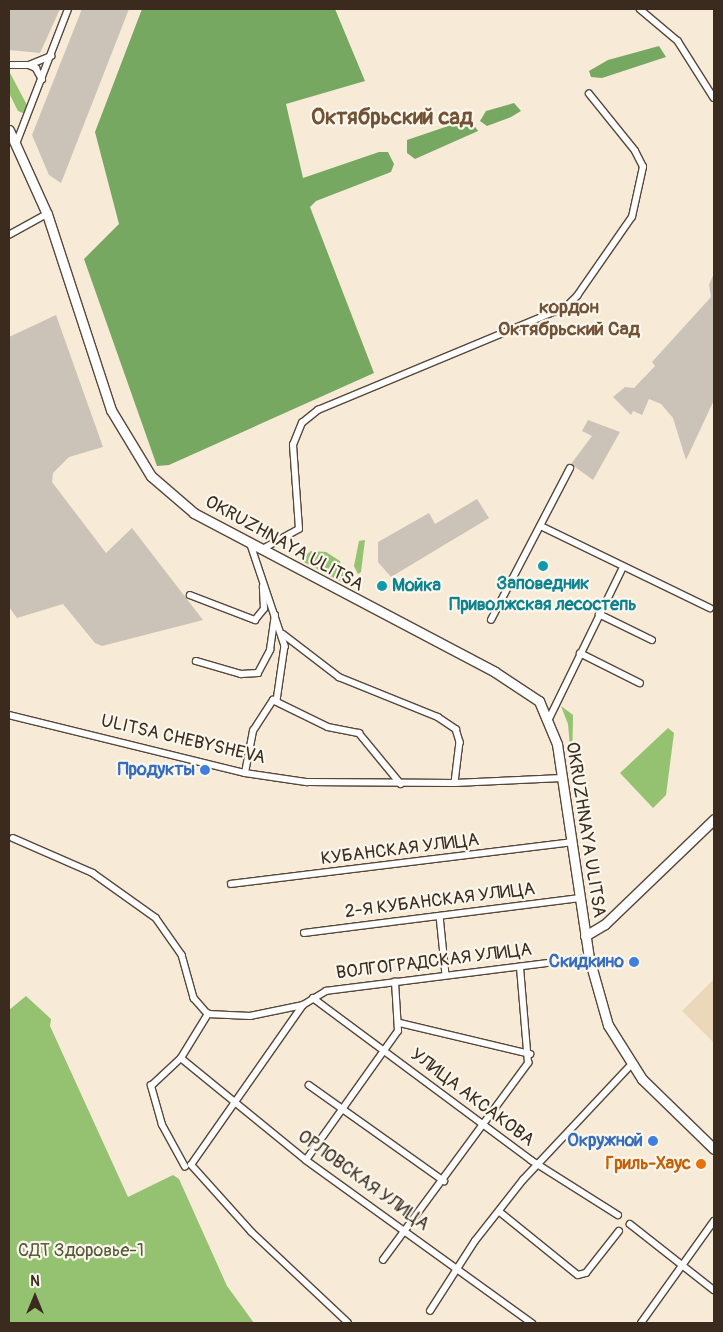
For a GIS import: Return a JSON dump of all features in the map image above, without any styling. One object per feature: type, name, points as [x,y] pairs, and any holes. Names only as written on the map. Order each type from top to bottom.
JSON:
[{"type":"main road","name":"OKRUZHNAYA ULITSA","points":[[9,130],[47,214],[111,410],[131,448],[170,495],[251,545],[524,688],[549,720],[562,778],[588,958],[608,1025],[631,1065],[678,1119],[714,1149]]},
{"type":"main road","points":[[585,936],[605,924],[714,819]]},
{"type":"street","points":[[16,144],[42,81],[68,9]]},
{"type":"street","points":[[640,9],[678,41],[714,98]]},
{"type":"street","points":[[9,65],[29,65],[51,56]]},
{"type":"street","points":[[29,65],[36,68],[42,81]]},
{"type":"street","points":[[261,550],[299,529],[293,445],[302,423],[318,410],[566,307],[577,296],[632,217],[643,167],[635,151],[589,94]]},
{"type":"street","points":[[9,235],[47,214]]},
{"type":"street","points":[[491,620],[570,468]]},
{"type":"street","points":[[541,526],[622,567],[710,608]]},
{"type":"street","points":[[251,545],[262,582],[283,634],[286,659],[277,701]]},
{"type":"street","points":[[549,720],[622,567]]},
{"type":"street","points":[[190,595],[258,620],[264,609],[262,582]]},
{"type":"street","points":[[196,661],[240,674],[258,673],[270,650],[275,613]]},
{"type":"street","points":[[600,614],[652,640]]},
{"type":"street","points":[[283,634],[339,677],[438,717],[456,729],[460,742],[455,783]]},
{"type":"street","points":[[580,653],[640,683]]},
{"type":"street","points":[[245,773],[253,731],[268,703],[277,701],[328,727],[359,733],[401,784]]},
{"type":"street","name":"ULITSA CHEBYSHEVA","points":[[9,715],[245,773],[333,785],[455,783],[562,778]]},
{"type":"street","points":[[13,838],[93,873],[156,918],[182,955],[194,998],[208,1014],[250,1016],[303,1005]]},
{"type":"street","name":"КУБАНСКАЯ УЛИЦА","points":[[231,884],[572,842]]},
{"type":"street","name":"2-Я КУБАНСКАЯ УЛИЦА","points":[[304,933],[580,898]]},
{"type":"street","points":[[440,916],[446,976]]},
{"type":"street","name":"ВОЛГОГРАДСКАЯ УЛИЦА","points":[[188,1166],[237,1105],[303,1005],[313,998],[335,988],[588,958]]},
{"type":"street","points":[[383,1260],[407,1232],[525,1068],[530,1054],[520,967]]},
{"type":"street","points":[[306,1160],[343,1110],[400,1023],[395,982]]},
{"type":"street","name":"УЛИЦА АКСАКОВА","points":[[313,998],[538,1165],[618,1215]]},
{"type":"street","points":[[208,1014],[181,1058],[150,1086],[162,1125],[188,1166],[252,1233],[348,1323]]},
{"type":"street","points":[[400,1023],[530,1054]]},
{"type":"street","name":"ОРЛОВСКАЯ УЛИЦА","points":[[181,1058],[306,1160],[532,1323]]},
{"type":"street","points":[[430,1311],[500,1212],[538,1165],[631,1065]]},
{"type":"street","points":[[309,1086],[444,1181]]},
{"type":"street","points":[[500,1212],[578,1274],[586,1273],[619,1231]]},
{"type":"street","points":[[641,1323],[714,1222]]},
{"type":"street","points":[[630,1224],[681,1266],[714,1290]]},
{"type":"shaded area","points":[[9,9],[60,9],[40,53],[9,50]]},
{"type":"shaded area","points":[[82,9],[129,9],[61,183],[49,175],[32,135]]},
{"type":"shaded area","points":[[714,273],[714,400],[686,460],[673,418],[661,404],[649,399],[642,415],[633,411],[631,415],[613,397],[625,387],[634,388],[655,366],[652,362],[711,297],[709,285]]},
{"type":"shaded area","points":[[56,315],[103,447],[69,457],[53,473],[52,482],[106,553],[132,528],[203,620],[102,646],[95,643],[63,604],[17,618],[9,607],[9,337]]},
{"type":"shaded area","points":[[588,420],[620,432],[593,480],[571,464],[592,436],[582,431]]},
{"type":"shaded area","points":[[477,499],[489,518],[391,577],[378,562],[378,542],[429,513],[435,524]]},
{"type":"shaded area","points":[[714,979],[714,1043],[682,1011]]},
{"type":"green space","points":[[142,9],[335,9],[365,81],[286,104],[303,178],[379,152],[388,152],[394,164],[391,172],[316,201],[310,207],[374,373],[169,465],[157,466],[84,259],[119,224],[95,132]]},
{"type":"green space","points":[[659,46],[666,57],[602,78],[591,77],[589,71],[608,60]]},
{"type":"green space","points":[[9,71],[28,107],[25,114],[18,111],[9,93]]},
{"type":"green space","points":[[514,103],[521,111],[511,117],[487,126],[480,121],[486,111]]},
{"type":"green space","points":[[460,122],[473,124],[478,131],[415,159],[407,153],[407,140]]},
{"type":"green space","points":[[365,540],[361,572],[358,574],[354,566],[359,541]]},
{"type":"green space","points":[[311,551],[326,552],[340,561],[346,584],[300,560]]},
{"type":"green space","points":[[561,706],[573,715],[572,769],[568,724]]},
{"type":"green space","points":[[668,728],[674,733],[666,795],[653,808],[620,773]]},
{"type":"green space","name":"СДТ Здоровье-1","points":[[26,996],[51,1019],[50,1026],[128,1197],[173,1175],[179,1179],[227,1286],[254,1323],[9,1323],[9,1010]]},
{"type":"place","name":"Заповедник Приволжская лесостепь","points":[[543,566]]},
{"type":"place","name":"Мойка","points":[[382,586]]},
{"type":"place","name":"Продукты","points":[[205,770]]},
{"type":"place","name":"Скидкино","points":[[634,962]]},
{"type":"place","name":"Окружной","points":[[653,1141]]},
{"type":"place","name":"Гриль-Хаус","points":[[701,1164]]},
{"type":"district","name":"Октябрьский сад","points":[[392,118]]},
{"type":"district","name":"кордон Октябрьский Сад","points":[[569,319]]}]
